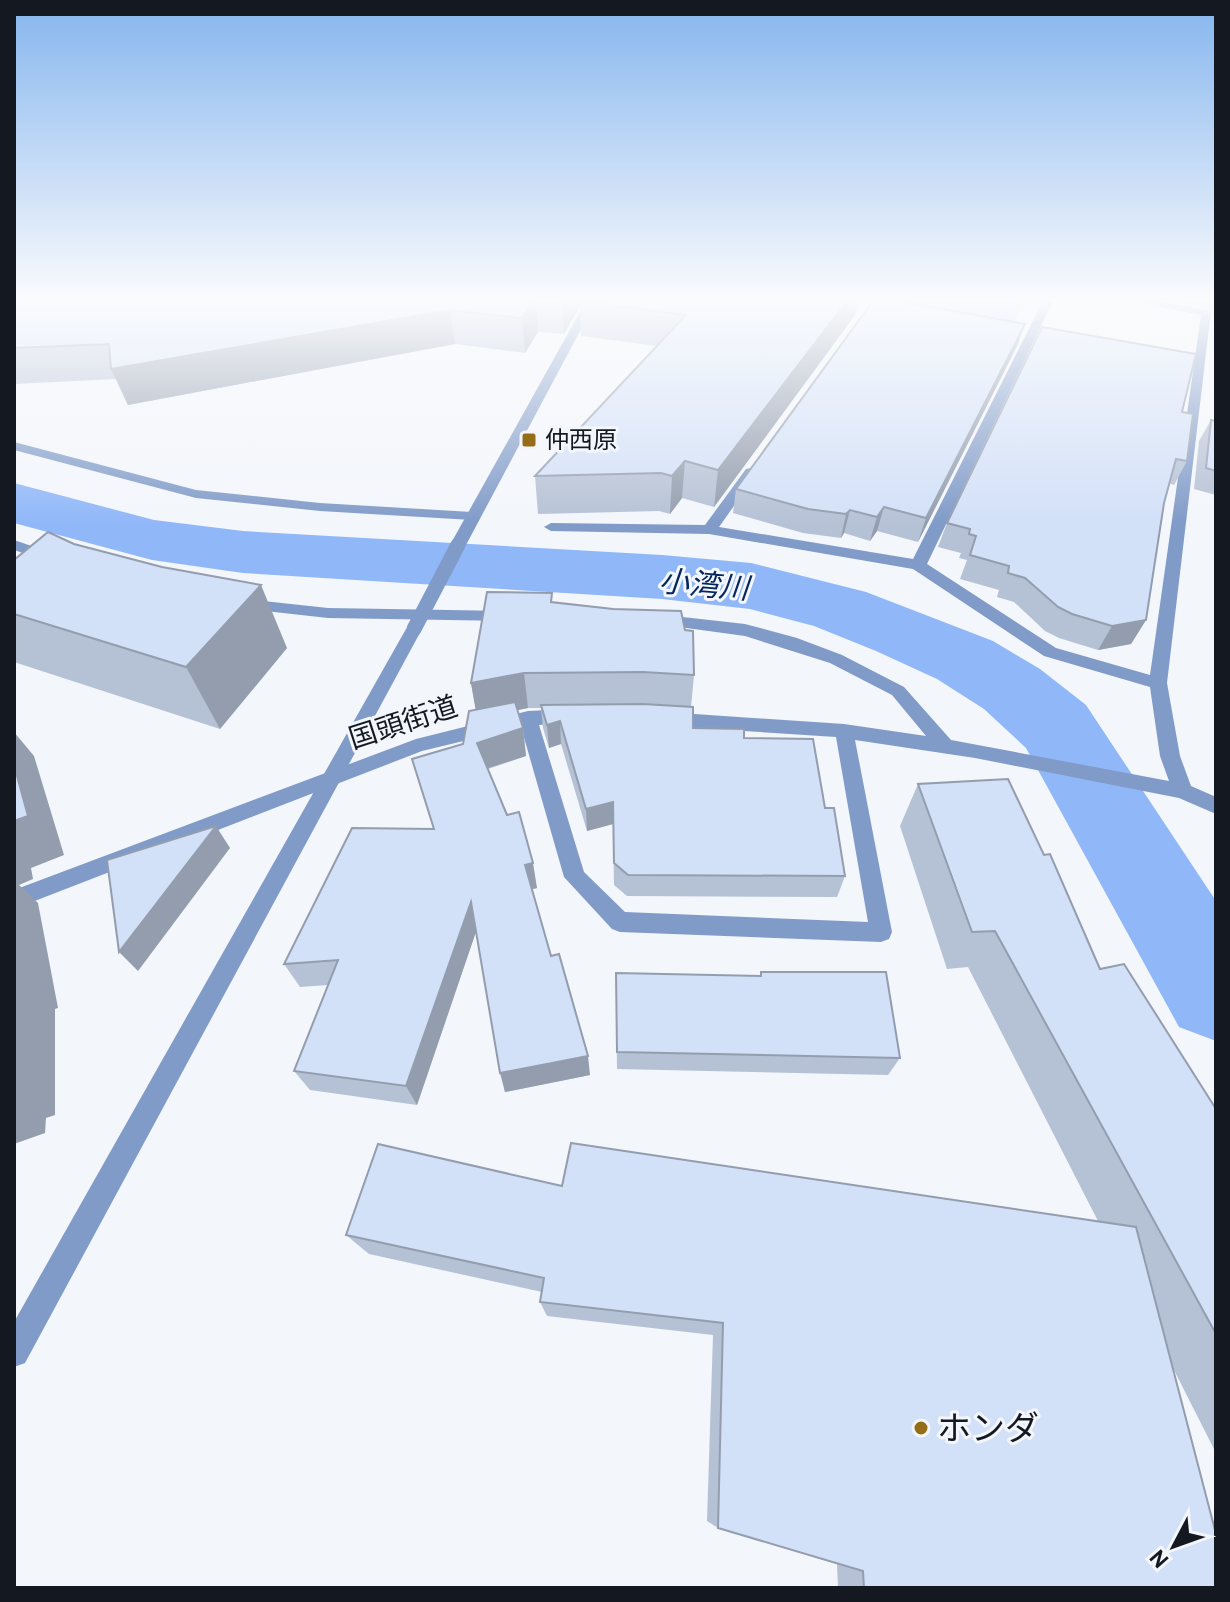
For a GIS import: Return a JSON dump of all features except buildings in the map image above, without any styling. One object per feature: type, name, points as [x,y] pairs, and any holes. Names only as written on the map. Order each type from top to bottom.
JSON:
[{"type":"street","points":[[14,1352],[414,629],[550,376]]},
{"type":"street","points":[[918,565],[1011,376]]},
{"type":"street","points":[[1183,791],[1170,756],[1158,683],[1200,376]]},
{"type":"street","points":[[14,446],[196,494],[305,506],[472,516]]},
{"type":"street","points":[[709,530],[763,456]]},
{"type":"street","points":[[551,527],[709,530],[918,565],[1050,652],[1158,683]]},
{"type":"street","points":[[14,545],[70,563]]},
{"type":"street","points":[[221,600],[328,613],[520,616]]},
{"type":"street","points":[[631,618],[745,630],[791,642],[836,659],[898,691],[945,746]]},
{"type":"street","name":"国頭街道","points":[[14,900],[394,751],[459,731],[528,718],[583,716]]},
{"type":"street","points":[[642,717],[844,731],[945,746],[1183,791],[1216,806]]},
{"type":"street","points":[[528,718],[575,877],[620,922],[881,932],[844,731]]},
{"type":"waterway","name":"小湾川","points":[[14,503],[152,540],[243,552],[662,577],[751,586],[840,609],[903,633],[965,660],[1012,689],[1056,727],[1216,992]]},
{"type":"place","name":"仲西原","points":[[529,440]]},
{"type":"place","name":"ホンダ","points":[[921,1428]]}]
